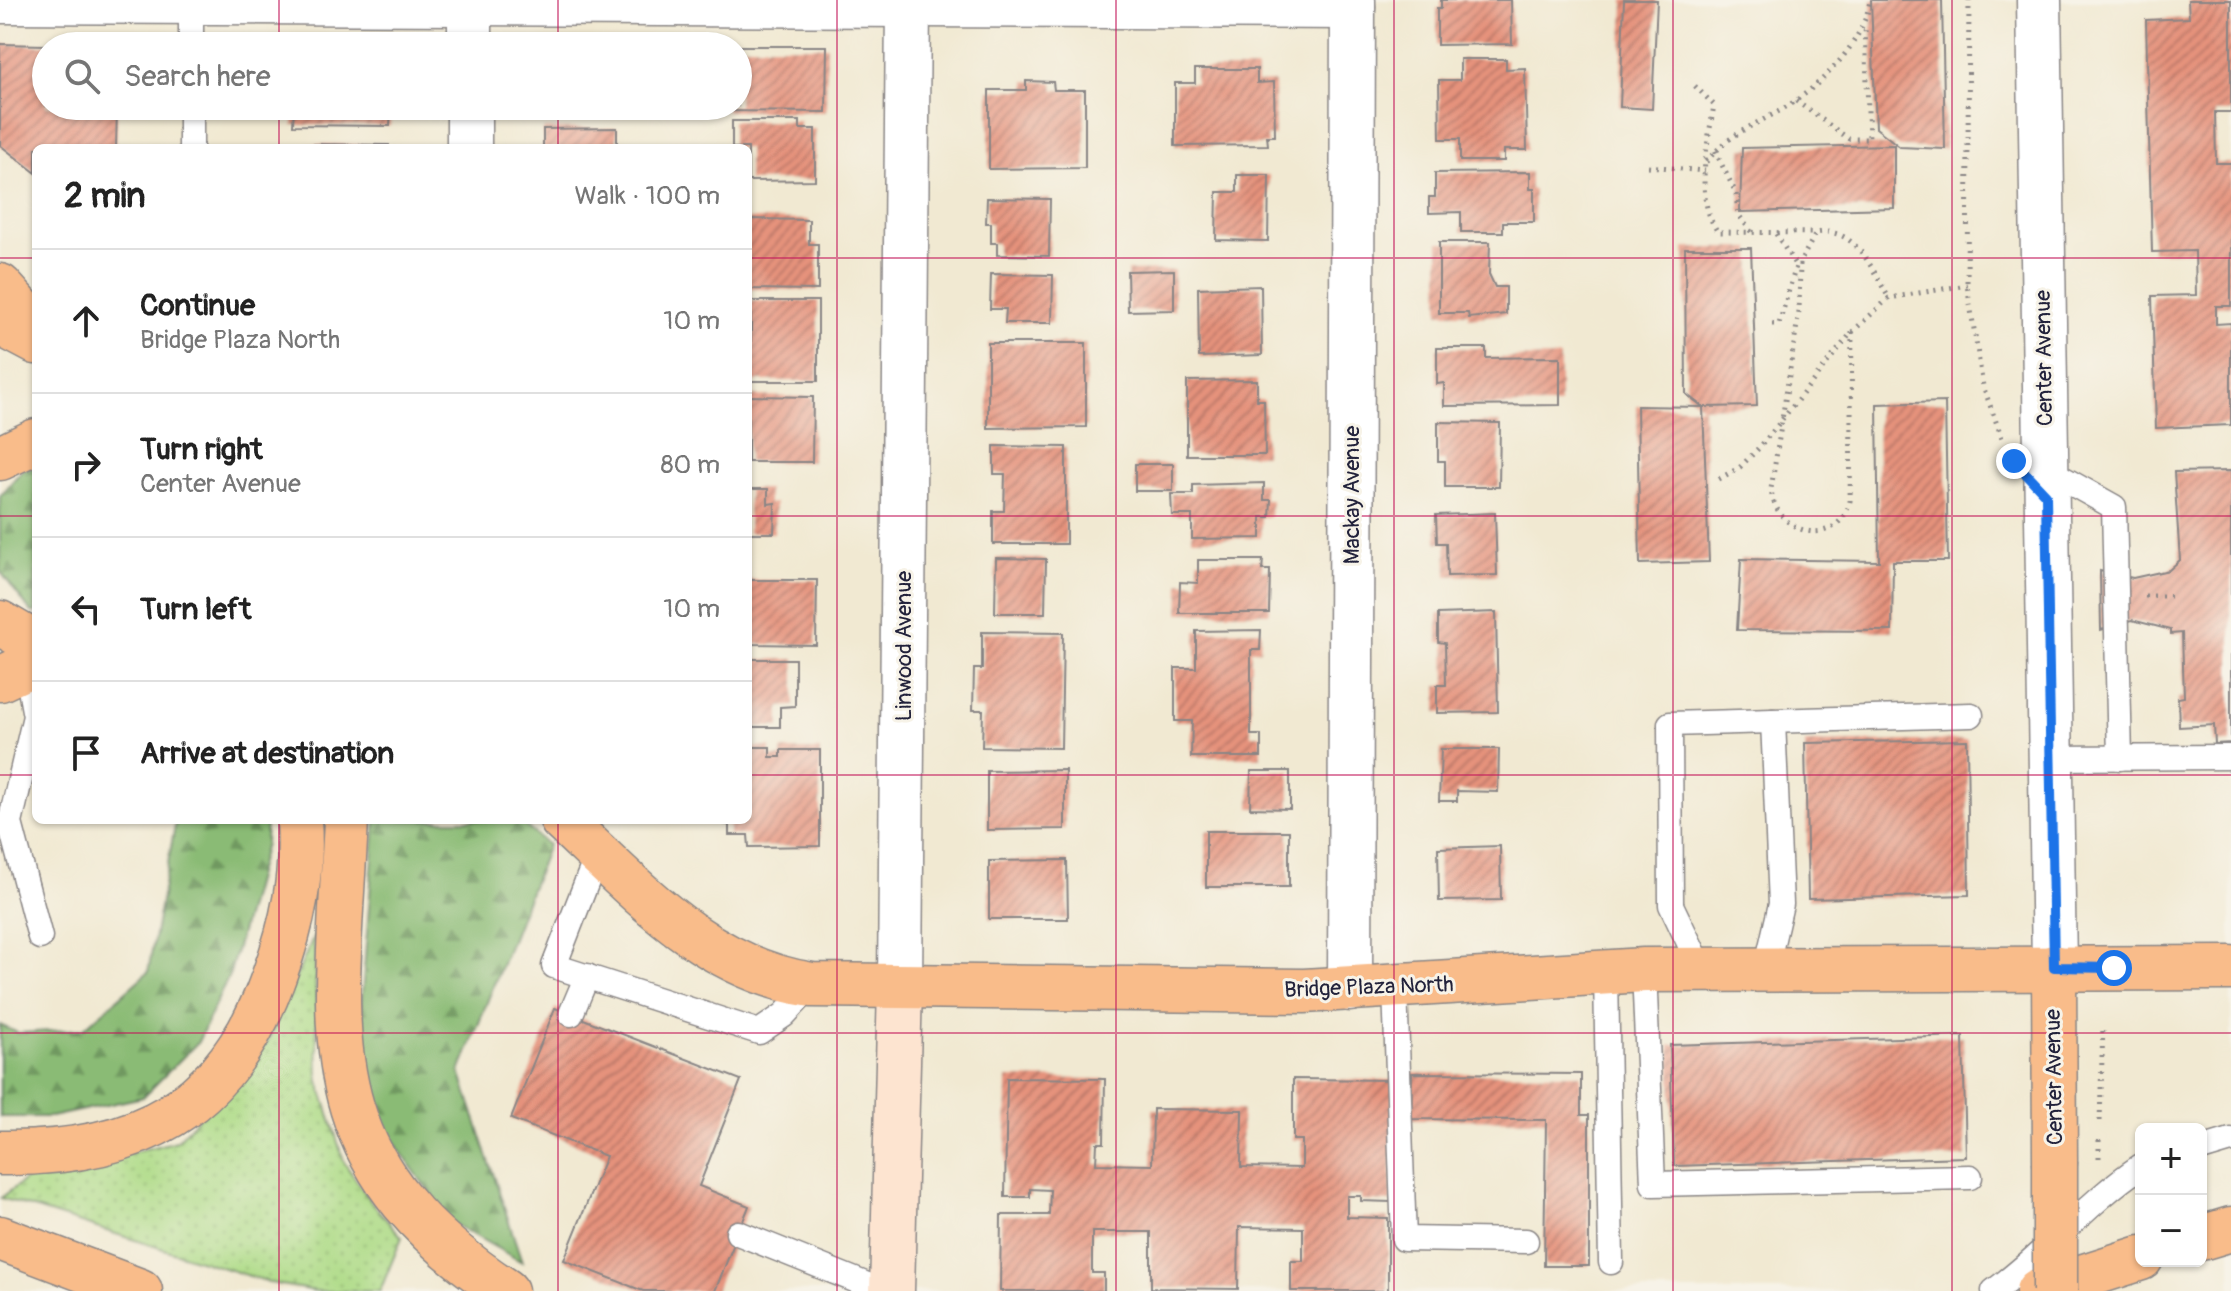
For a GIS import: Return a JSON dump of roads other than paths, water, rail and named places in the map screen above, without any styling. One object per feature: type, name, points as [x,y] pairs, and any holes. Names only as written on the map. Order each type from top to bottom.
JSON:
[{"type":"main road","points":[[0,286],[32,322]]},
{"type":"main road","points":[[0,323],[32,340]]},
{"type":"main road","points":[[0,458],[32,443]]},
{"type":"main road","points":[[0,623],[24,663]]},
{"type":"main road","points":[[0,1153],[74,1150],[125,1139],[167,1120],[211,1086],[255,1019],[285,945],[300,870],[299,824]]},
{"type":"main road","points":[[346,824],[338,1028],[342,1072],[353,1113],[376,1167],[408,1211],[439,1241],[506,1291]]},
{"type":"main road","name":"Bridge Plaza North","points":[[566,824],[665,915],[723,957],[783,980],[812,985],[1350,989],[1702,970],[2231,968]]},
{"type":"main road","name":"Center Avenue","points":[[2054,967],[2055,1291]]},
{"type":"main road","name":"Linwood Avenue","points":[[892,1291],[900,987]]},
{"type":"main road","points":[[2207,1236],[2231,1229]]},
{"type":"main road","points":[[0,1238],[140,1291]]},
{"type":"main road","points":[[2038,1291],[2135,1260]]},
{"type":"street","name":"Center Avenue","points":[[2039,0],[2054,967]]},
{"type":"street","points":[[0,1],[1353,4]]},
{"type":"street","points":[[470,1],[470,32]]},
{"type":"street","name":"Linwood Avenue","points":[[900,987],[908,2]]},
{"type":"street","name":"Mackay Avenue","points":[[1350,989],[1353,4]]},
{"type":"street","points":[[469,120],[469,144]]},
{"type":"lane","points":[[191,1],[191,32]]},
{"type":"lane","points":[[191,120],[191,144]]},
{"type":"lane","points":[[2046,469],[2114,507],[2120,758]]},
{"type":"lane","points":[[24,663],[32,698]]},
{"type":"lane","points":[[1702,970],[1671,905],[1670,724],[1971,715]]},
{"type":"lane","points":[[1766,969],[1781,904],[1773,721]]},
{"type":"lane","points":[[32,732],[10,823],[40,937]]},
{"type":"lane","points":[[2050,758],[2231,757]]},
{"type":"lane","points":[[598,853],[554,966],[759,1032],[784,1015],[812,985]]},
{"type":"lane","points":[[1625,972],[1653,1184],[1970,1177]]},
{"type":"lane","points":[[1611,1262],[1625,972]]},
{"type":"lane","points":[[571,1014],[587,976]]},
{"type":"lane","points":[[1395,988],[1404,1239],[1526,1241]]},
{"type":"lane","points":[[2207,1147],[2231,1140]]},
{"type":"lane","points":[[1994,1291],[2022,1271],[2110,1186],[2135,1170]]},
{"type":"lane","points":[[738,1233],[882,1291]]}]
